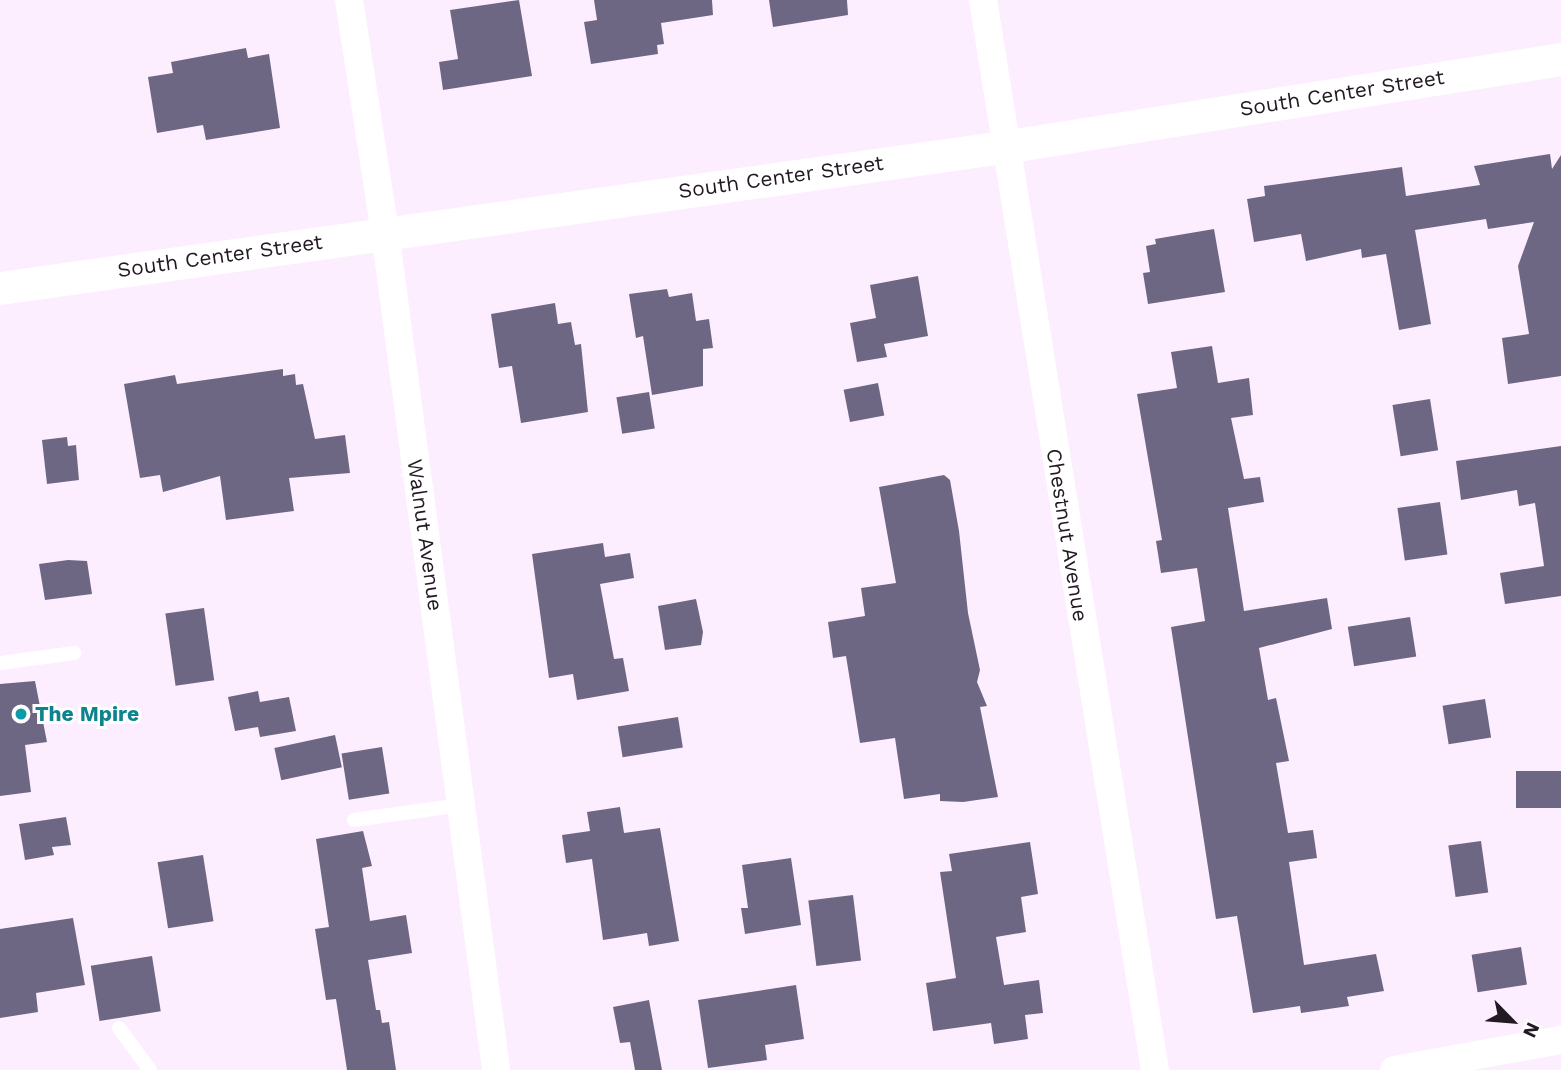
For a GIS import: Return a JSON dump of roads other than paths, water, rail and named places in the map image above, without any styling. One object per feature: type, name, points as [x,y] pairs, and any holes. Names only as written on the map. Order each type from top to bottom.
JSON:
[{"type":"street","name":"Walnut Avenue","points":[[349,0],[385,232],[496,1070]]},
{"type":"street","name":"Chestnut Avenue","points":[[983,0],[1003,147],[1155,1070]]},
{"type":"street","name":"South Center Street","points":[[0,288],[1003,147],[1561,59]]},
{"type":"street","points":[[1394,1070],[1561,1040]]},
{"type":"lane","points":[[0,663],[74,653]]},
{"type":"lane","points":[[354,820],[461,805]]},
{"type":"lane","points":[[119,1028],[150,1070]]},
{"type":"place","name":"The Mpire","points":[[21,714]]}]
